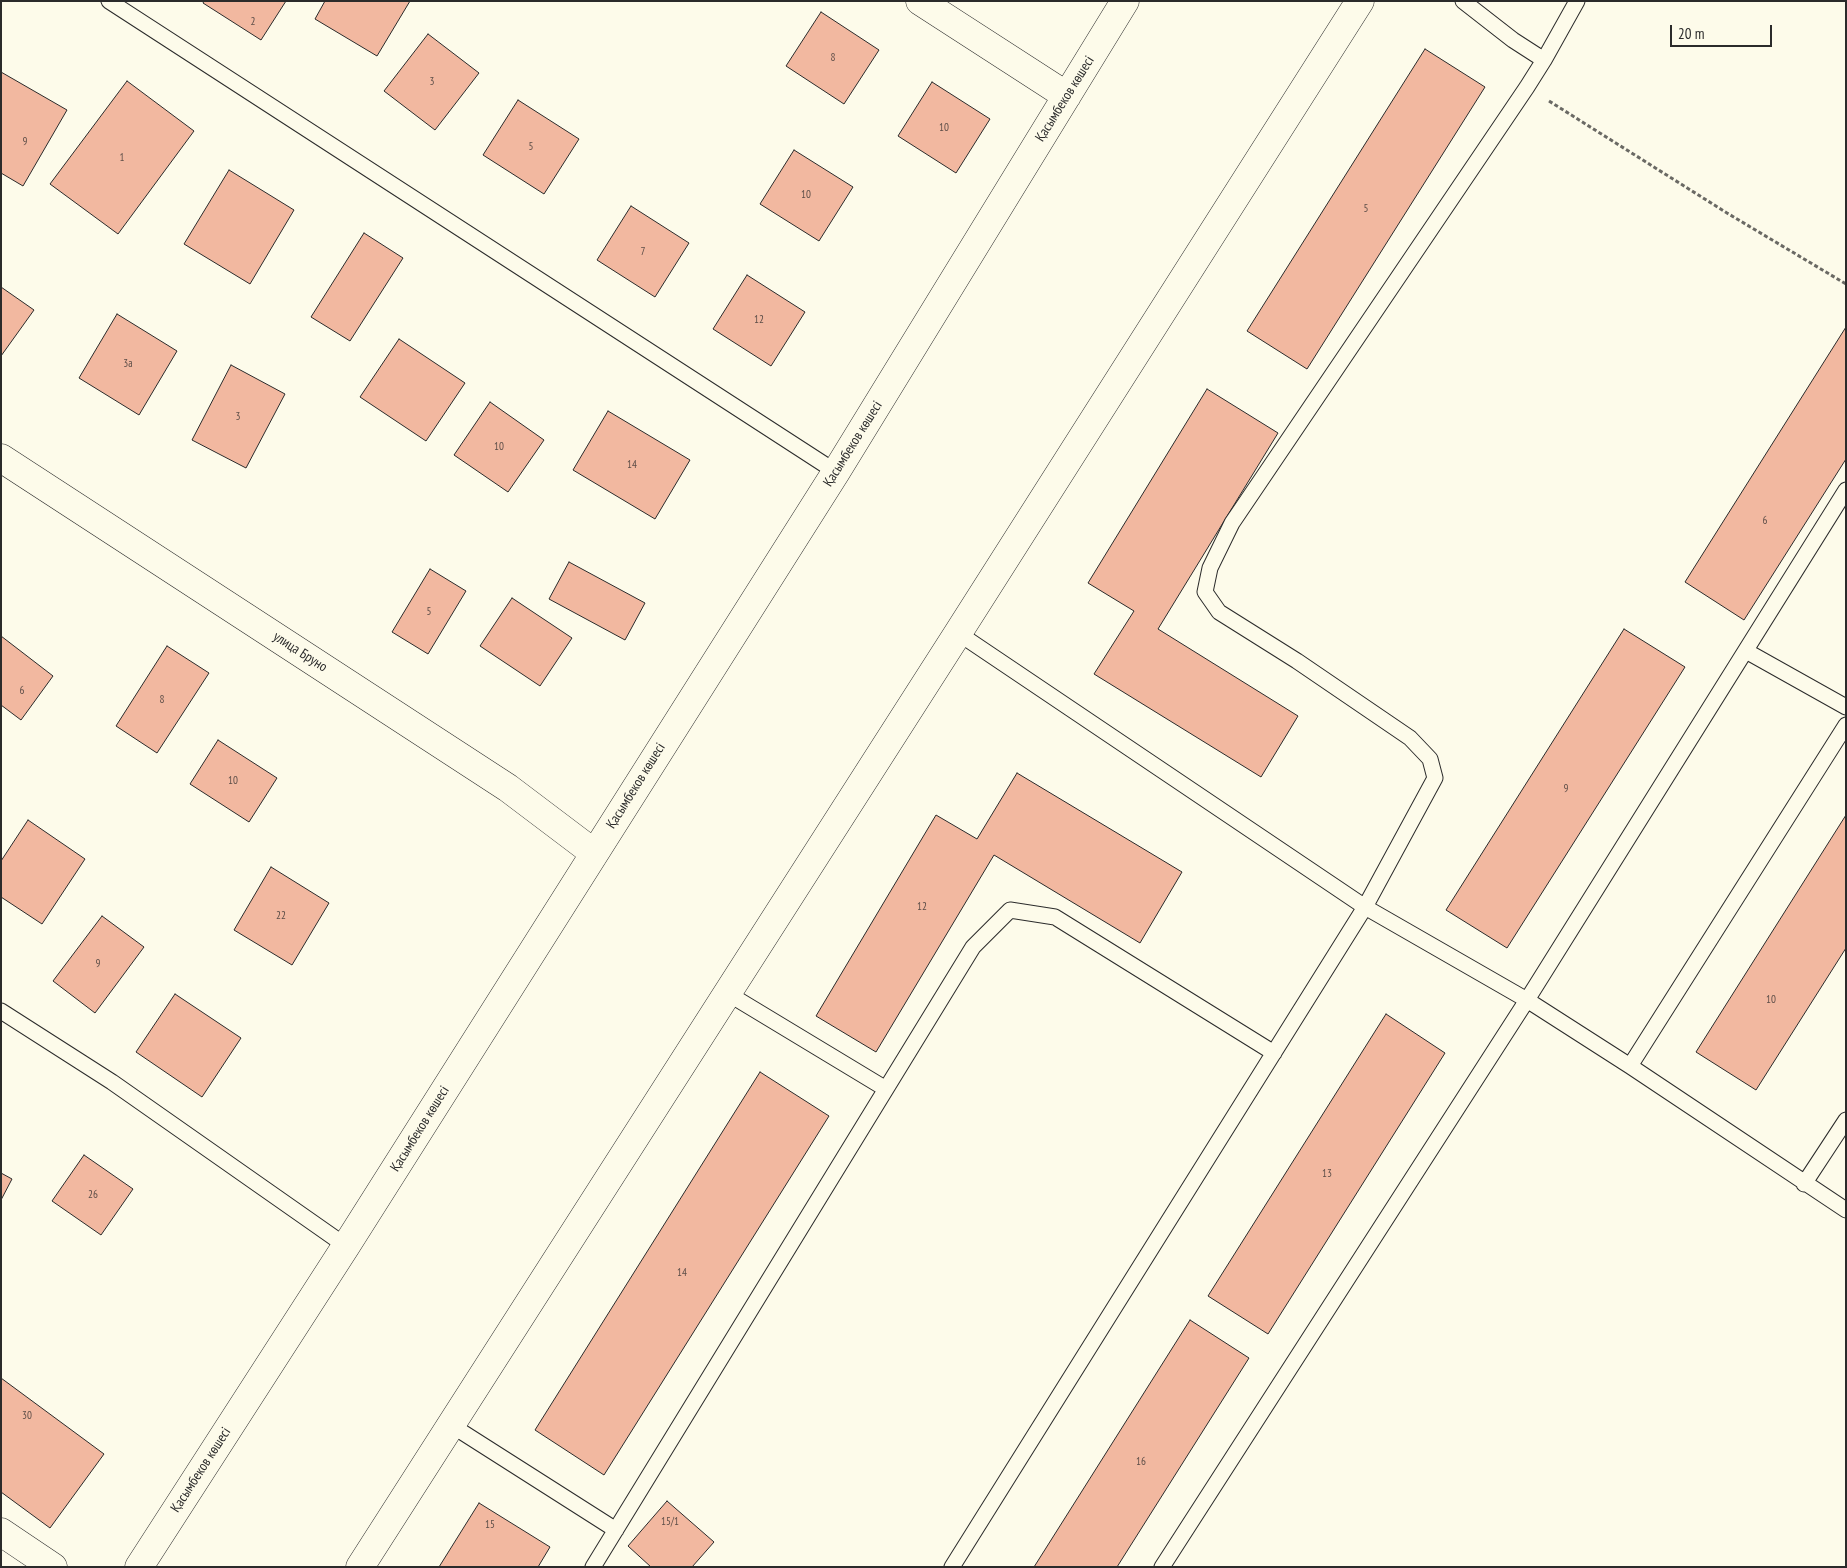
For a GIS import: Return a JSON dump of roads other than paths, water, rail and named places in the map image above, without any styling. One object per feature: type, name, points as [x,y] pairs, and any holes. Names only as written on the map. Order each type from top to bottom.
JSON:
[{"type":"street","points":[[920,1],[1067,96]]},
{"type":"street","name":"Қасымбеков көшесі","points":[[139,1567],[346,1246],[836,472],[1125,1]]},
{"type":"street","points":[[360,1567],[1360,1]]},
{"type":"street","name":"улица Бруно","points":[[1,458],[508,788],[594,853]]},
{"type":"street","points":[[1,1532],[52,1567]]},
{"type":"lane","points":[[109,1],[836,472]]},
{"type":"lane","points":[[1463,1],[1513,40],[1544,60]]},
{"type":"lane","points":[[952,1567],[1365,907],[1435,778],[1430,760],[1410,738],[1297,661],[1219,612],[1205,592],[1210,568],[1232,524],[1527,87],[1577,1]]},
{"type":"lane","points":[[1162,1567],[1527,1000],[1846,490]]},
{"type":"lane","points":[[958,633],[1365,907],[1527,1000],[1630,1066],[1804,1184],[1846,1210]]},
{"type":"lane","points":[[1746,650],[1846,707]]},
{"type":"lane","points":[[1630,1066],[1846,724]]},
{"type":"lane","points":[[593,1567],[973,947],[1010,910],[1055,917],[1274,1053]]},
{"type":"lane","points":[[727,993],[886,1089]]},
{"type":"lane","points":[[1,1011],[112,1082],[346,1246]]},
{"type":"lane","points":[[1804,1184],[1846,1120]]},
{"type":"lane","points":[[451,1425],[616,1530]]}]
